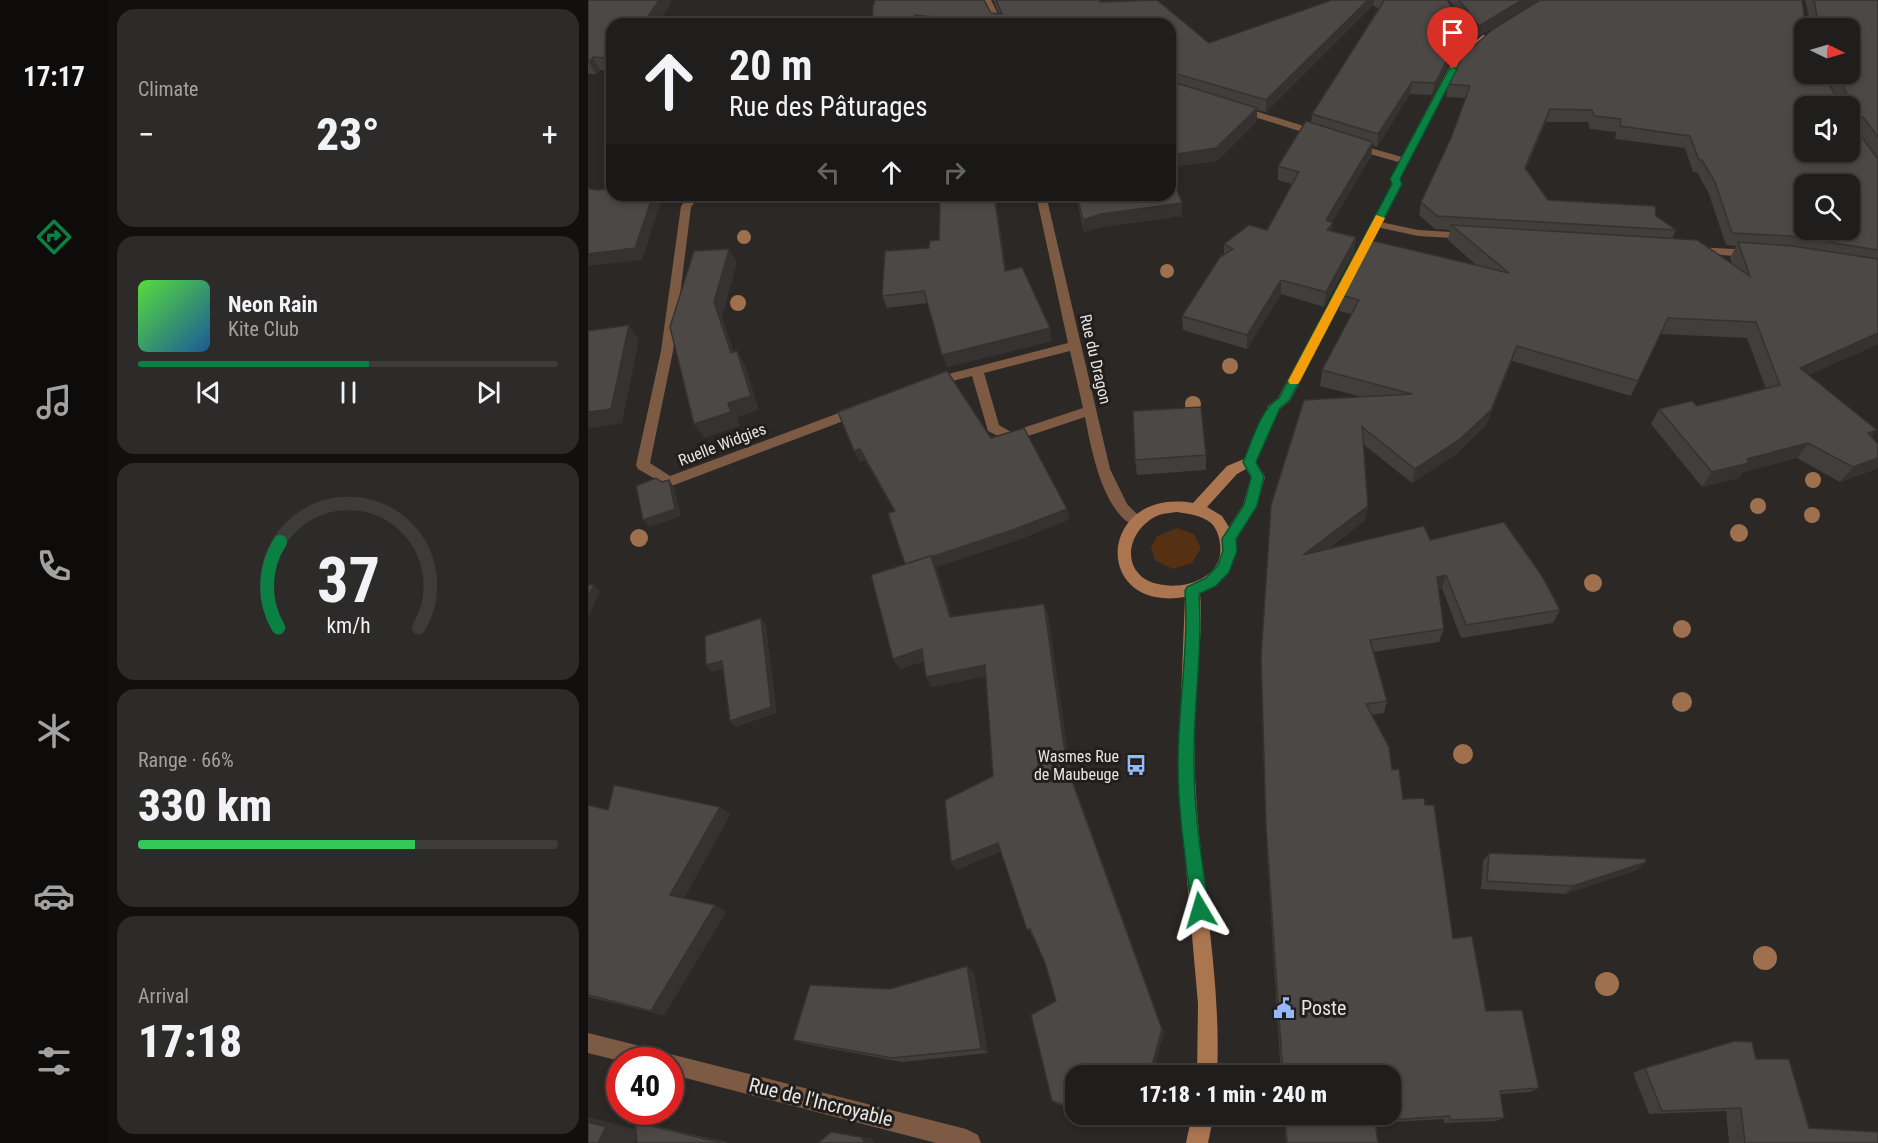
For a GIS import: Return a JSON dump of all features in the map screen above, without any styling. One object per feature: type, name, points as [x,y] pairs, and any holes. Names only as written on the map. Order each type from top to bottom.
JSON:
[{"type":"street","points":[[987,0],[995,18]]},
{"type":"street","points":[[1442,0],[1475,46]]},
{"type":"street","points":[[1196,509],[1232,470],[1250,462],[1275,406],[1283,401],[1397,184],[1395,179],[1453,69],[1475,46],[1494,31]]},
{"type":"street","points":[[1226,105],[1405,161]]},
{"type":"street","name":"Ruelle Widgies","points":[[691,201],[686,206],[667,351],[643,465],[669,482],[870,406]]},
{"type":"street","name":"Rue du Dragon","points":[[1042,201],[1106,480],[1122,508],[1137,521]]},
{"type":"street","points":[[1376,224],[1418,233],[1476,237]]},
{"type":"street","points":[[1689,250],[1771,255]]},
{"type":"street","points":[[915,389],[949,376],[977,372],[1074,346]]},
{"type":"street","points":[[977,372],[993,428],[1010,437],[1089,411]]},
{"type":"street","points":[[1229,539],[1251,506],[1258,477],[1250,462]]},
{"type":"street","points":[[1167,507],[1196,509],[1218,520],[1229,539],[1230,551],[1224,568],[1211,582],[1191,591],[1175,593],[1154,590],[1129,573],[1123,558],[1122,545],[1127,532],[1137,521],[1152,511],[1167,507]]},
{"type":"street","points":[[1191,591],[1194,626],[1187,700],[1186,766],[1190,828],[1208,987],[1210,1035],[1208,1065]]},
{"type":"street","points":[[588,1043],[606,1048]]},
{"type":"street","name":"Rue de l'Incroyable","points":[[684,1068],[966,1140],[970,1143]]},
{"type":"street","points":[[1197,1143],[1201,1125]]},
{"type":"shaded area","points":[[1177,528],[1194,534],[1201,548],[1192,563],[1173,569],[1155,560],[1151,548],[1157,536]]},
{"type":"building","points":[[588,0],[659,0],[647,18],[606,18],[606,58],[593,57],[588,62]]},
{"type":"building","points":[[875,0],[984,0],[991,13],[1002,14],[996,0],[1100,0],[1100,2],[1157,0],[1209,43],[1332,0],[1368,0],[1266,100],[1176,74],[1176,18],[942,18],[915,15],[914,18],[872,18]]},
{"type":"building","points":[[1447,0],[1470,34],[1452,51],[1435,83],[1412,82],[1378,134],[1312,114],[1384,1]]},
{"type":"building","points":[[1459,0],[1522,0],[1479,26]]},
{"type":"building","points":[[1540,0],[1802,0],[1806,18],[1794,18],[1794,84],[1829,84],[1835,95],[1847,94],[1842,84],[1860,84],[1860,18],[1814,18],[1817,16],[1814,0],[1878,0],[1878,137],[1863,117],[1860,117],[1860,96],[1794,96],[1794,162],[1860,162],[1860,135],[1878,159],[1878,250],[1815,240],[1860,240],[1860,174],[1794,174],[1794,237],[1732,233],[1715,182],[1702,160],[1699,160],[1690,136],[1620,126],[1621,119],[1594,116],[1592,110],[1550,109],[1525,168],[1548,200],[1655,206],[1656,216],[1676,230],[1437,216],[1421,202],[1451,138],[1470,86],[1448,84],[1463,56],[1493,29]]},
{"type":"building","points":[[1176,83],[1257,108],[1216,148],[1176,154]]},
{"type":"building","points":[[1306,121],[1373,142],[1326,220],[1333,223],[1327,230],[1356,237],[1326,292],[1281,280],[1247,335],[1182,316],[1220,257],[1233,249],[1224,244],[1249,225],[1267,230],[1299,172],[1278,166]]},
{"type":"building","points":[[1176,187],[1182,203],[1101,214],[1083,220],[1078,201],[1176,201]]},
{"type":"building","points":[[588,188],[606,189],[606,201],[651,201],[635,248],[588,254]]},
{"type":"building","points":[[939,201],[995,201],[1005,271],[1022,267],[1050,328],[942,355],[924,291],[882,296],[885,251],[929,248],[930,241],[939,240]]},
{"type":"building","points":[[1451,225],[1697,240],[1750,276],[1738,242],[1792,246],[1878,259],[1878,333],[1800,368],[1877,430],[1868,433],[1878,444],[1878,458],[1853,467],[1808,443],[1747,459],[1749,463],[1712,472],[1659,409],[1692,401],[1697,406],[1780,385],[1756,322],[1668,318],[1638,381],[1517,346],[1491,410],[1460,439],[1415,469],[1362,427],[1368,506],[1303,555],[1424,526],[1430,540],[1504,522],[1542,576],[1560,610],[1466,625],[1446,575],[1437,577],[1444,629],[1370,640],[1387,701],[1366,704],[1389,747],[1392,770],[1399,769],[1403,799],[1424,798],[1425,805],[1434,805],[1453,939],[1472,936],[1486,1011],[1522,1010],[1539,1088],[1500,1091],[1504,1118],[1451,1120],[1449,1116],[1401,1119],[1401,1065],[1282,1065],[1266,827],[1261,656],[1271,505],[1304,400],[1412,394],[1322,370],[1359,300],[1341,295],[1370,240],[1509,273]]},
{"type":"building","points":[[729,249],[714,302],[731,353],[737,351],[751,396],[728,403],[731,412],[694,424],[670,327],[694,251]]},
{"type":"building","points":[[629,325],[611,409],[588,412],[588,331]]},
{"type":"building","points":[[947,371],[991,438],[1024,428],[1067,509],[1015,529],[905,564],[888,513],[895,511],[860,449],[854,451],[838,412]]},
{"type":"building","points":[[1201,407],[1206,455],[1135,460],[1133,411]]},
{"type":"building","points":[[656,478],[662,482],[669,480],[675,509],[643,520],[636,486]]},
{"type":"building","points":[[931,556],[950,617],[1044,604],[1067,767],[1162,1029],[1152,1065],[1065,1065],[1065,1105],[1052,1101],[1031,1015],[1056,1001],[1045,963],[1030,929],[1027,930],[998,843],[951,862],[945,800],[993,776],[985,665],[926,677],[922,649],[893,659],[871,575]]},
{"type":"building","points":[[588,585],[594,585],[588,596]]},
{"type":"building","points":[[761,618],[771,707],[730,721],[722,661],[706,665],[705,636]]},
{"type":"building","points":[[614,785],[720,807],[670,895],[715,905],[651,1011],[588,995],[588,805],[608,810]]},
{"type":"building","points":[[1489,853],[1646,859],[1646,862],[1573,886],[1487,881]]},
{"type":"building","points":[[967,966],[981,1049],[892,1058],[793,1040],[810,985],[890,989]]},
{"type":"building","points":[[1735,1041],[1752,1042],[1756,1059],[1789,1059],[1809,1128],[1878,1132],[1878,1143],[1745,1143],[1741,1108],[1662,1111],[1645,1068]]},
{"type":"building","points":[[588,1122],[606,1127],[598,1143],[588,1143]]},
{"type":"building","points":[[635,1125],[647,1125],[722,1143],[637,1143]]},
{"type":"building","points":[[1286,1125],[1376,1125],[1378,1143],[1287,1143]]},
{"type":"building","points":[[831,1132],[861,1137],[865,1143],[818,1143]]},
{"type":"slow traffic","points":[[1294,381],[1380,218]]},
{"type":"place","name":"Wasmes Rue de Maubeuge","points":[[1136,765]]},
{"type":"place","name":"Poste","points":[[1284,1008]]},
{"type":"route","points":[[1200,910],[1190,828],[1186,766],[1187,700],[1194,626],[1191,591],[1211,582],[1224,568],[1230,551],[1229,539],[1251,506],[1258,477],[1250,462],[1263,431],[1275,406],[1283,401],[1360,255],[1397,184],[1395,179],[1453,69]]}]
